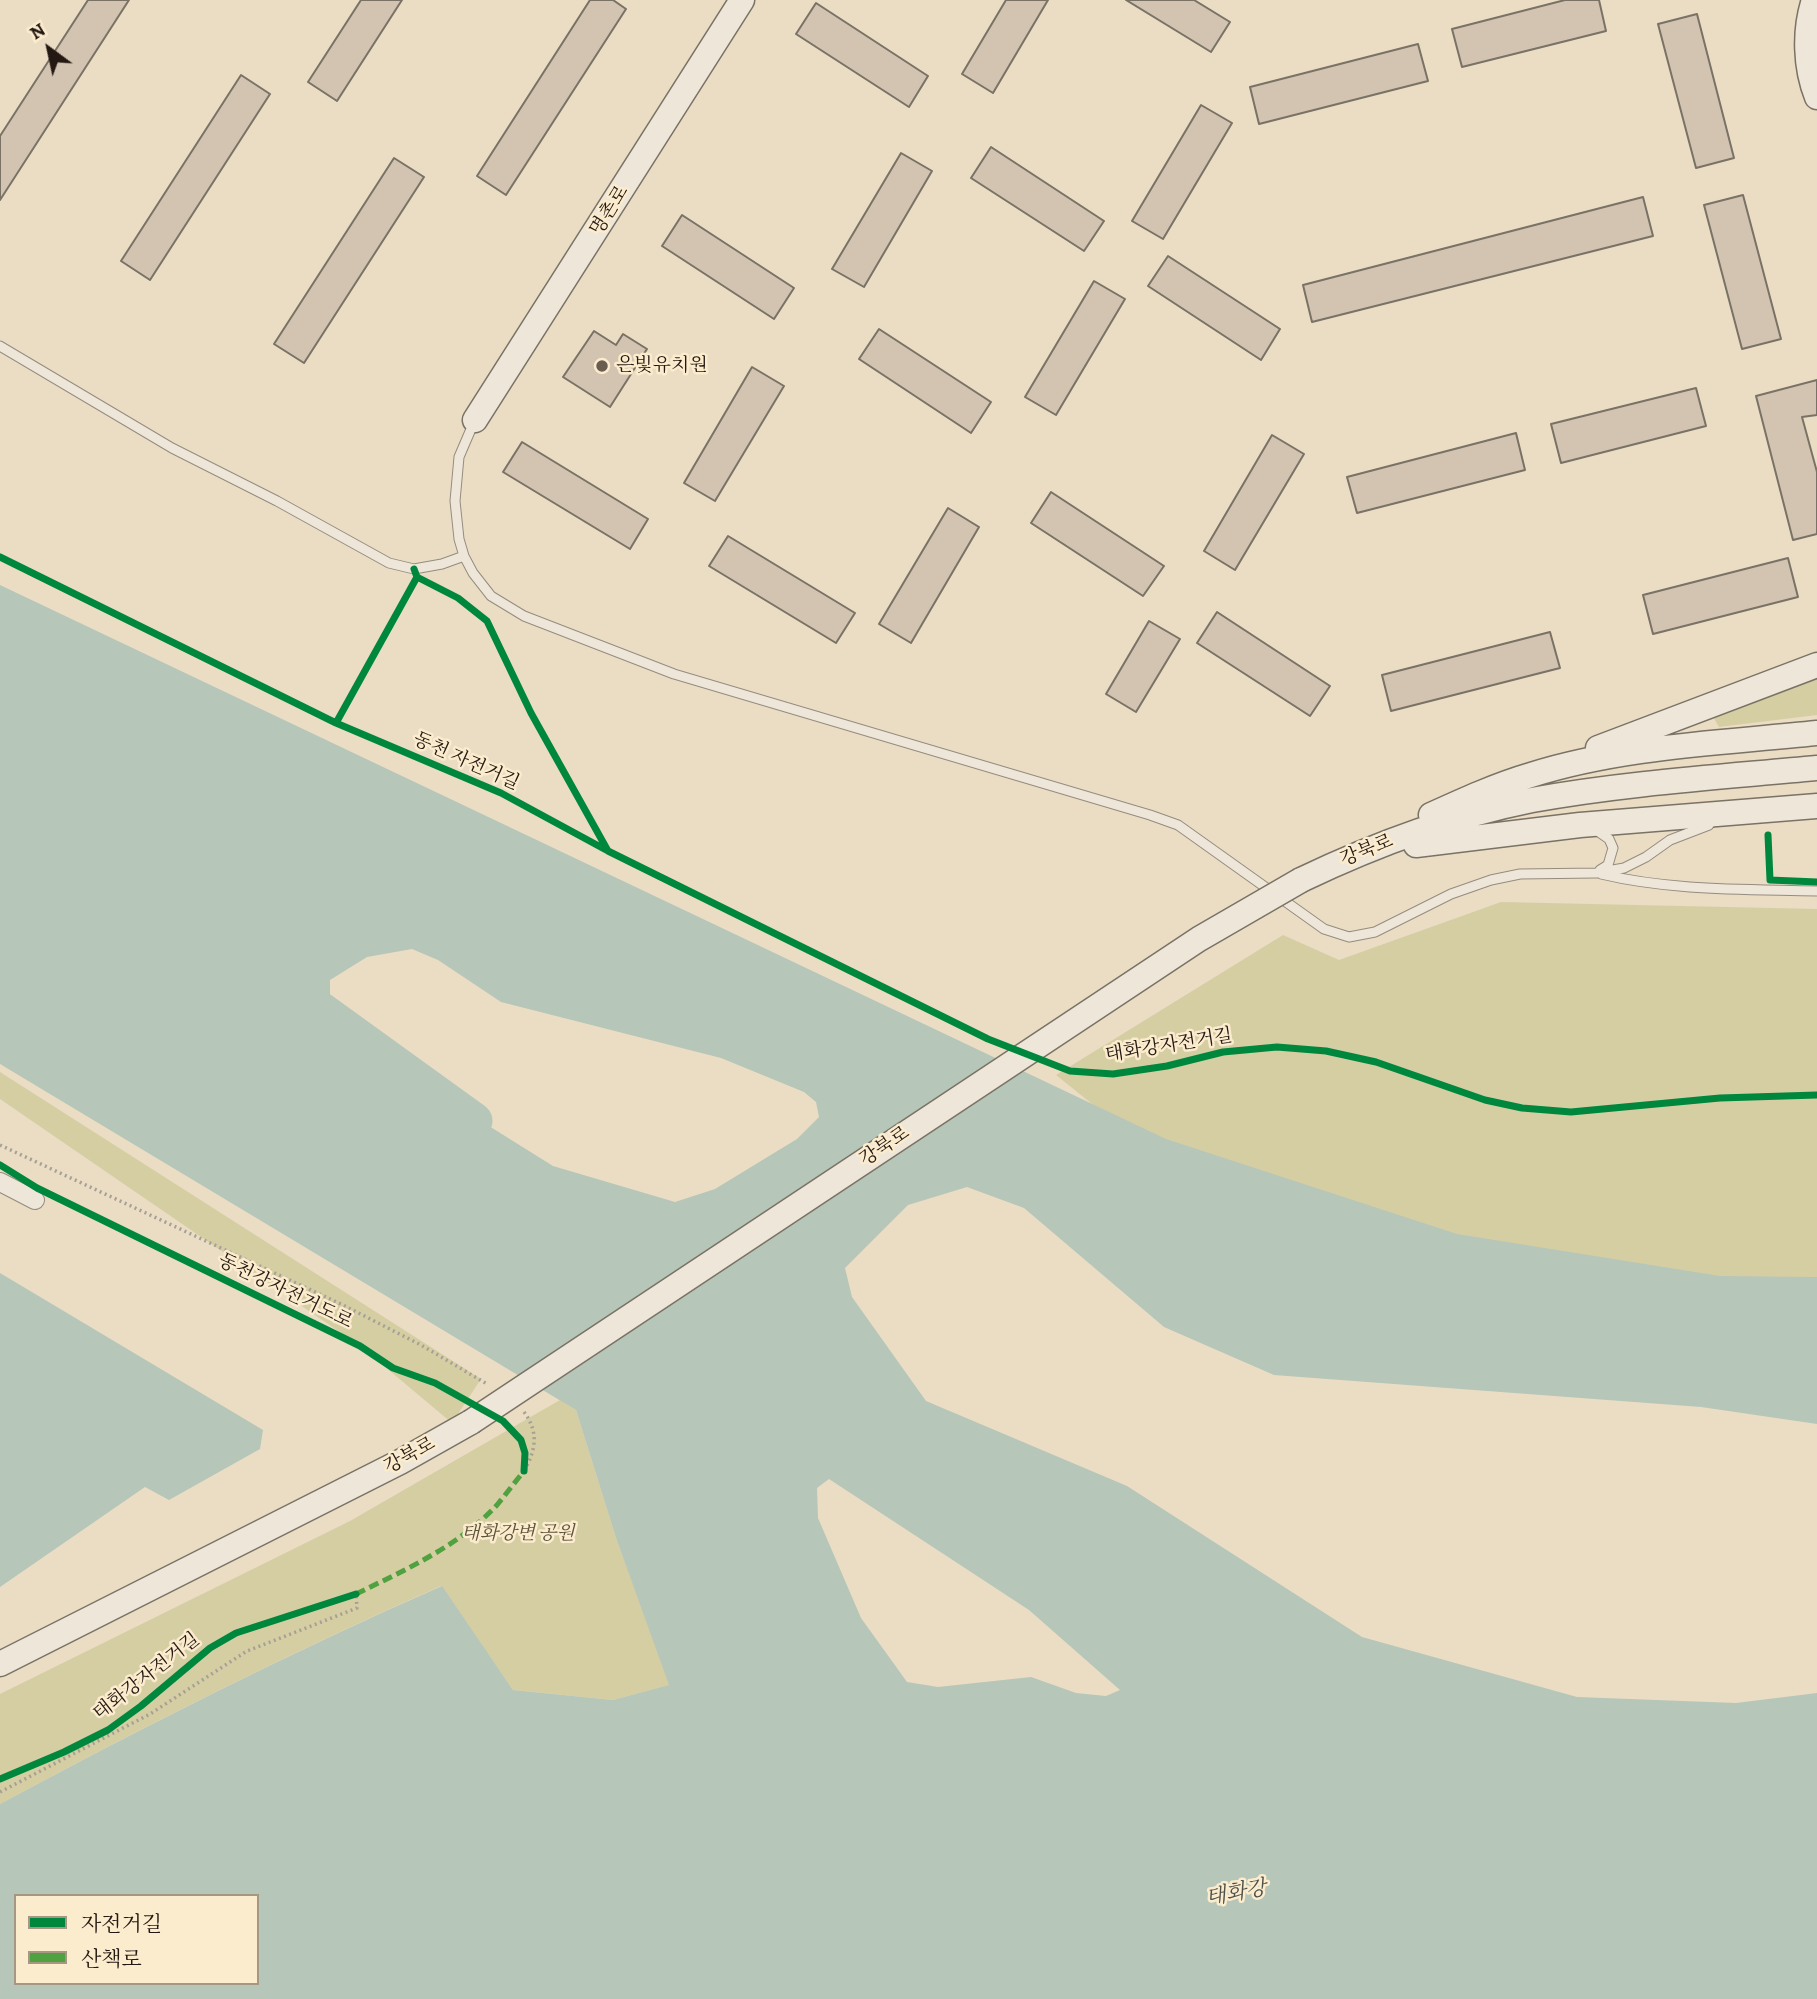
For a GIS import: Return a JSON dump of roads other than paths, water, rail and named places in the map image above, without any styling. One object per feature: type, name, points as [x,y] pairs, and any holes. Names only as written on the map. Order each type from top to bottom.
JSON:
[{"type":"main road","name":"명촌로","points":[[475,420],[742,0]]},
{"type":"main road","points":[[1814,0],[1808,28],[1807,52],[1817,97]]},
{"type":"main road","points":[[1343,860],[1459,802],[1817,665]]},
{"type":"main road","points":[[1532,774],[1624,754],[1817,733]]},
{"type":"main road","name":"강북로","points":[[0,1664],[400,1462],[471,1422],[1188,946],[1248,908],[1301,880],[1343,860],[1451,821],[1530,801],[1595,790],[1817,768]]},
{"type":"main road","points":[[1343,860],[1458,839],[1580,825],[1817,806]]},
{"type":"street","points":[[0,1182],[35,1200]]},
{"type":"lane","points":[[0,346],[172,448],[277,501],[389,563],[414,569],[442,564],[464,556]]},
{"type":"lane","points":[[475,420],[458,457],[455,500],[464,556],[491,596],[524,616],[674,674],[1178,825],[1324,929],[1349,937],[1374,932],[1451,894],[1491,880],[1520,874],[1596,873],[1624,867],[1692,830],[1764,810]]},
{"type":"lane","points":[[1580,825],[1602,833],[1613,848],[1608,864],[1596,873]]},
{"type":"lane","points":[[1596,873],[1637,883],[1680,887],[1817,891]]},
{"type":"water","name":"태화강","points":[[0,585],[1166,1139],[1457,1234],[1720,1276],[1817,1277],[1817,1424],[1701,1407],[1274,1375],[1164,1327],[1024,1208],[967,1187],[908,1205],[845,1268],[852,1297],[926,1401],[1127,1486],[1362,1637],[1577,1697],[1736,1703],[1817,1693],[1817,1999],[0,1999],[0,1804],[274,1663],[442,1586],[513,1690],[613,1700],[669,1685],[616,1538],[576,1410],[0,1064]],"holes":[[[412,949],[438,960],[501,1002],[721,1058],[804,1092],[816,1102],[819,1117],[797,1139],[715,1189],[675,1202],[553,1166],[481,1121],[446,1094],[405,1089],[350,1051],[330,1010],[330,980],[367,957]],[[829,1479],[1029,1610],[1120,1690],[1106,1696],[1076,1693],[1031,1677],[938,1687],[907,1682],[861,1618],[818,1518],[817,1488]]]},
{"type":"water","points":[[0,1273],[263,1430],[260,1449],[169,1500],[145,1487],[0,1587]]},
{"type":"waterway","points":[[294,991],[474,1121]]},
{"type":"place","name":"은빛유치원","points":[[602,366]]},
{"type":"park label","name":"태화강변 공원","points":[[518,1534]]}]
